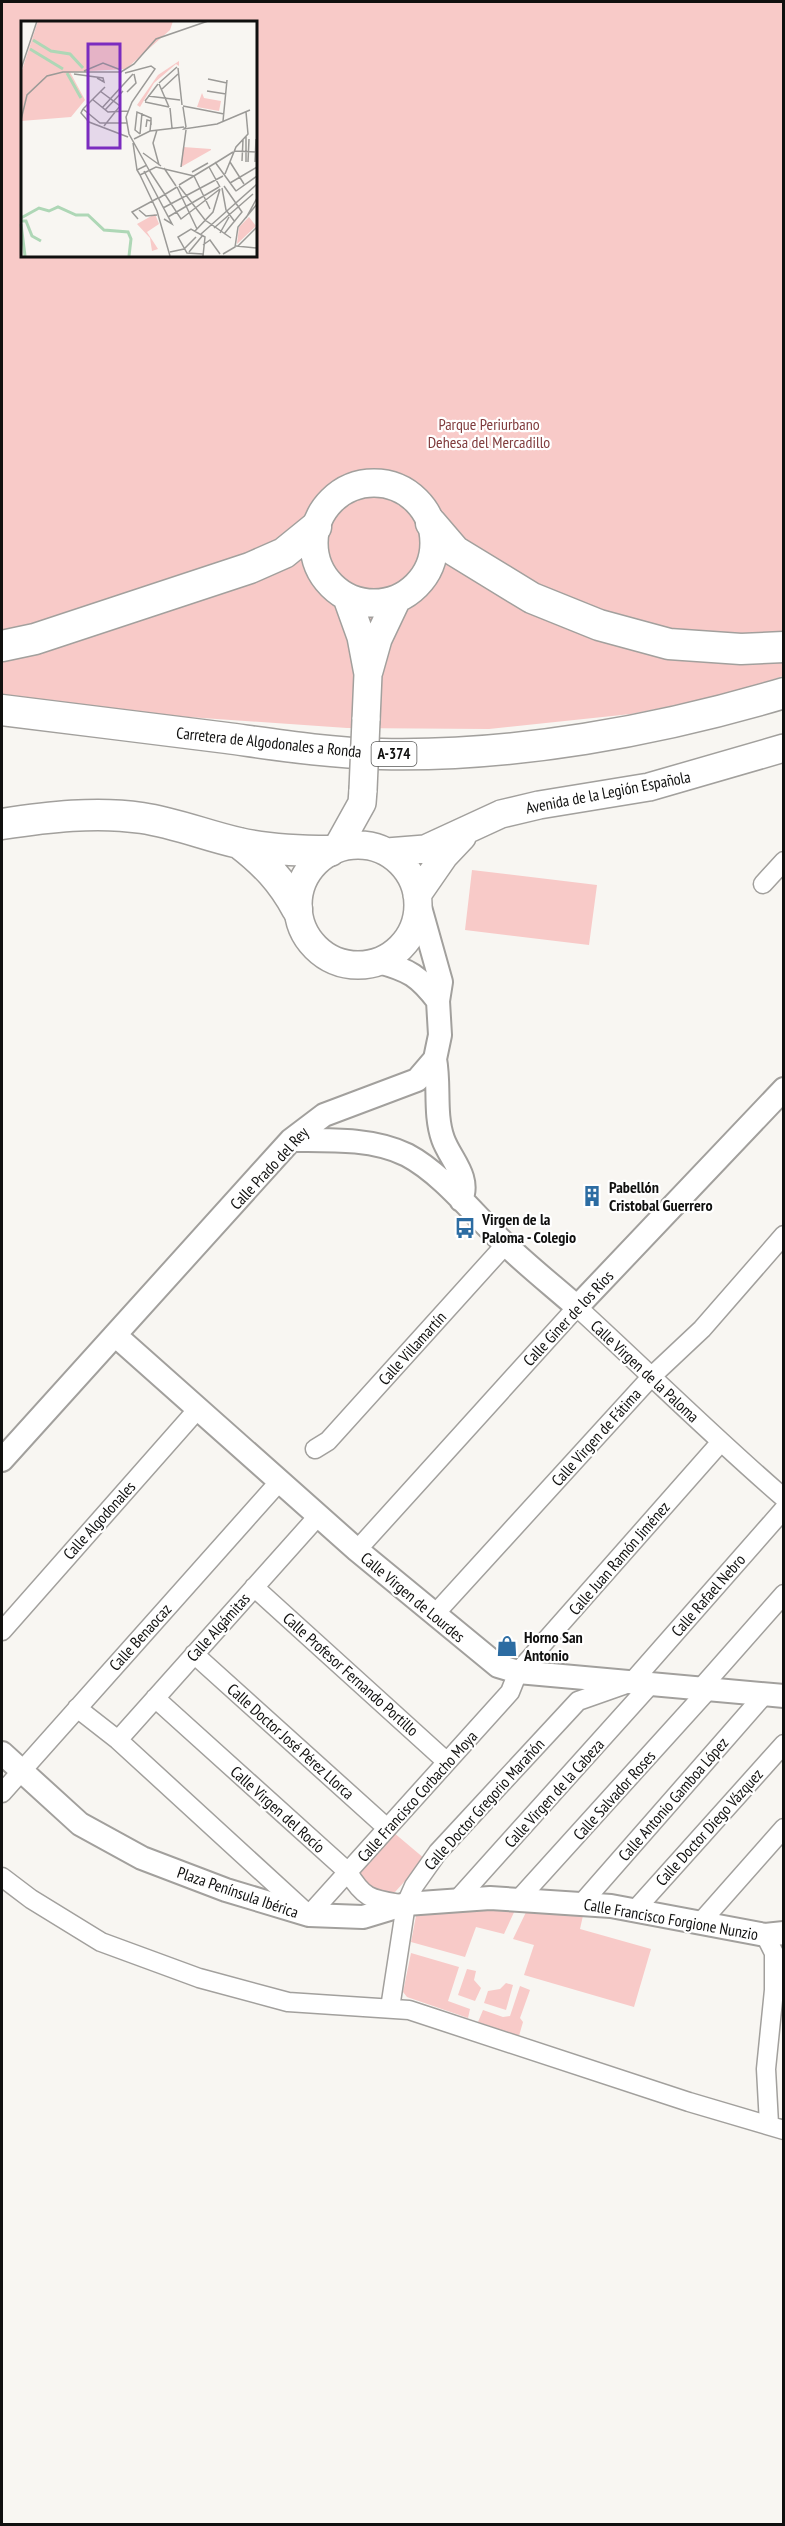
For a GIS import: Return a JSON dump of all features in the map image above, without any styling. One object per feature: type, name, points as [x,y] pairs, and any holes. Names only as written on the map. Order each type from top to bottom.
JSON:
[{"type":"main road","points":[[431,523],[435,541],[432,559],[425,576],[413,590],[397,600],[380,604],[363,603],[347,598],[330,585],[319,568],[314,548],[316,527],[324,509],[338,495],[355,486],[374,483],[392,486],[409,494],[422,507],[431,523],[455,551],[532,598],[599,626],[669,644],[741,650],[783,647]]},
{"type":"main road","points":[[2,645],[35,639],[250,568],[284,553],[316,527]]},
{"type":"main road","points":[[2,824],[50,817],[140,818],[188,827],[239,843],[285,851],[333,850],[367,845],[385,851],[402,863],[412,878],[418,897],[417,919],[409,937],[396,952],[378,962],[360,965],[342,963],[324,956],[310,943],[301,927],[297,909],[298,891],[305,875],[316,861],[333,850],[362,796],[368,674],[361,637],[347,598]]},
{"type":"main road","points":[[368,674],[378,639],[397,600]]},
{"type":"main road","name":"Carretera de Algodonales a Ronda","points":[[2,710],[345,753],[413,754],[566,742],[716,713],[783,693]]},
{"type":"main road","name":"Avenida de la Legión Española","points":[[385,851],[425,849],[469,831],[501,814],[539,805],[650,787],[783,748]]},
{"type":"main road","points":[[362,796],[385,851]]},
{"type":"main road","name":"Avenida de la Legión Española","points":[[418,897],[444,856],[469,831]]},
{"type":"main road","points":[[239,843],[266,863],[297,909]]},
{"type":"street","points":[[763,884],[783,861]]},
{"type":"street","points":[[418,897],[441,982],[438,1001],[441,1029],[435,1059],[439,1084],[441,1132],[462,1175],[464,1189],[460,1200]]},
{"type":"street","points":[[378,962],[406,969],[424,982],[438,1001]]},
{"type":"street","name":"Calle Prado del Rey","points":[[2,1460],[291,1140],[324,1115],[417,1080],[435,1059]]},
{"type":"street","name":"Calle Giner de los Ríos","points":[[357,1550],[577,1308],[783,1089]]},
{"type":"street","name":"Calle Virgen de la Paloma","points":[[291,1140],[357,1142],[395,1150],[417,1162],[460,1200],[505,1245],[652,1376],[720,1443],[783,1498]]},
{"type":"street","name":"Calle Virgen de Fátima","points":[[434,1614],[652,1376],[668,1364],[702,1329],[783,1235]]},
{"type":"street","name":"Calle Villamartín","points":[[315,1449],[328,1441],[505,1245]]},
{"type":"street","name":"Calle Virgen de Lourdes","points":[[115,1335],[279,1482],[490,1662],[518,1672],[774,1695]]},
{"type":"street","name":"Calle Algodonales","points":[[2,1630],[197,1410]]},
{"type":"street","name":"Calle Juan Ramón Jiménez","points":[[518,1672],[720,1443]]},
{"type":"street","name":"Calle Benaocaz","points":[[2,1793],[279,1482]]},
{"type":"street","name":"Calle Rafael Nebro","points":[[642,1683],[783,1509]]},
{"type":"street","name":"Calle Algámitas","points":[[118,1740],[319,1515]]},
{"type":"street","name":"Calle Profesor Fernando Portillo","points":[[254,1587],[447,1762]]},
{"type":"street","name":"Calle Salvador Roses","points":[[518,1900],[705,1689],[783,1594]]},
{"type":"street","name":"Calle Doctor José Pérez Llorca","points":[[194,1654],[387,1828]]},
{"type":"street","name":"Calle Francisco Corbacho Moya","points":[[309,1916],[510,1692],[518,1672]]},
{"type":"street","name":"Calle Virgen de la Cabeza","points":[[455,1902],[602,1740],[642,1683]]},
{"type":"street","name":"Calle Doctor Gregorio Marañón","points":[[390,2008],[406,1904],[414,1886],[438,1852],[578,1701],[642,1683]]},
{"type":"street","name":"Calle Antonio Gamboa López","points":[[582,1903],[708,1758],[774,1695]]},
{"type":"street","name":"Calle Virgen del Rocío","points":[[155,1698],[348,1872],[362,1894],[374,1900],[406,1904]]},
{"type":"street","name":"Plaza Península Ibérica","points":[[77,1708],[118,1740],[309,1916]]},
{"type":"street","name":"Calle Doctor Diego Vázquez","points":[[635,1910],[783,1744]]},
{"type":"street","name":"Plaza Península Ibérica","points":[[2,1753],[20,1773],[80,1824],[142,1858],[226,1890],[309,1916]]},
{"type":"street","points":[[700,1923],[783,1828]]},
{"type":"street","points":[[2,1877],[31,1899],[101,1942],[200,1978],[288,2002],[409,2010],[689,2102],[776,2127],[766,2069],[776,2033],[774,1934]]},
{"type":"street","name":"Calle Francisco Forgione Nunzio","points":[[309,1916],[363,1917],[406,1904],[490,1898],[582,1903],[774,1934]]},
{"type":"green space","name":"Parque Periurbano Dehesa del Mercadillo","points":[[2,2],[783,2],[783,676],[725,695],[631,714],[489,729],[347,728],[2,704]]},
{"type":"green space","points":[[472,870],[597,885],[589,945],[465,930]]},
{"type":"green space","points":[[393,1832],[425,1859],[395,1892],[379,1894],[359,1882],[360,1868]]},
{"type":"green space","points":[[516,1908],[504,1934],[476,1927],[465,1957],[411,1942],[416,1916],[427,1910]]},
{"type":"green space","points":[[528,1908],[584,1911],[580,1929],[651,1949],[634,2007],[524,1975],[534,1945],[513,1939]]},
{"type":"green space","points":[[411,1953],[459,1967],[448,2001],[470,2009],[468,2018],[407,1997],[403,1992]]},
{"type":"green space","points":[[467,1969],[476,1971],[474,1980],[481,1988],[475,2001],[458,1995]]},
{"type":"green space","points":[[506,1983],[513,1985],[506,2010],[484,2003],[488,1991],[500,1989]]},
{"type":"green space","points":[[520,1986],[530,1990],[520,2018],[523,2022],[519,2036],[478,2022],[483,2010],[503,2017],[510,2016]]},
{"type":"place","name":"Pabellón Cristobal Guerrero","points":[[592,1196]]},
{"type":"place","name":"Virgen de la Paloma - Colegio","points":[[465,1228]]},
{"type":"place","name":"Horno San Antonio","points":[[507,1646]]}]
